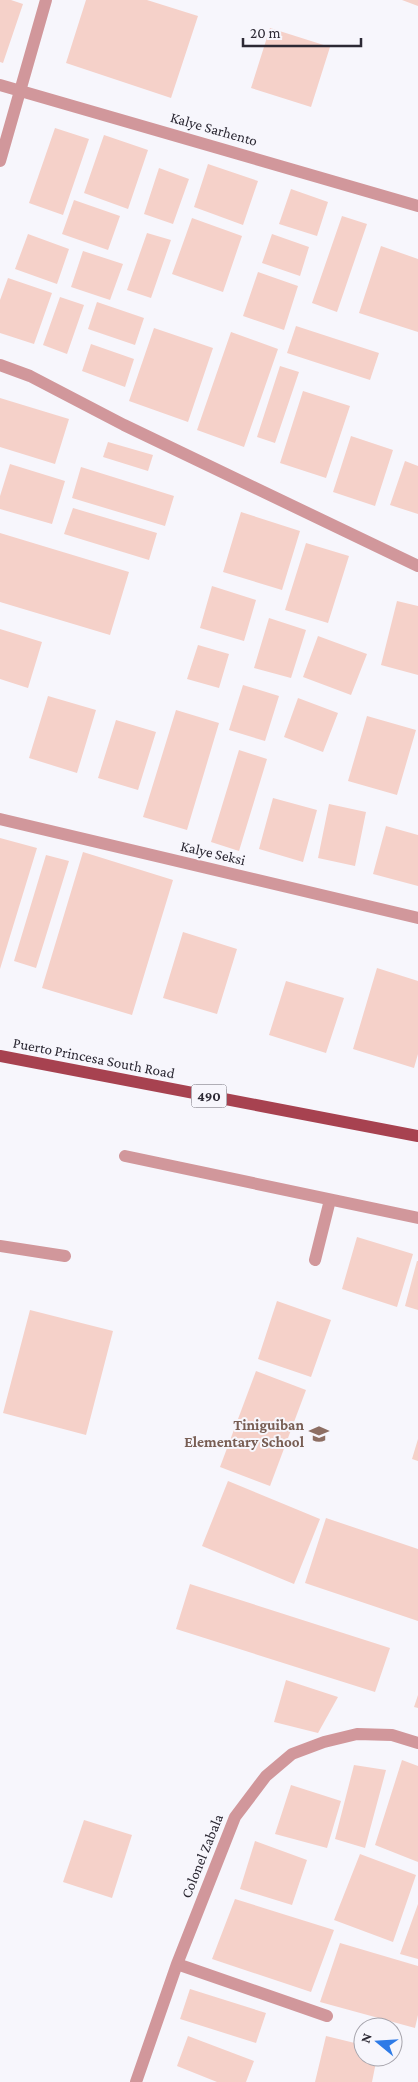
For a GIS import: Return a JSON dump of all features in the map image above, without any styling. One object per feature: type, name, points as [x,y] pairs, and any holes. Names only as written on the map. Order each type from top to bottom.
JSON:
[{"type":"main road","name":"Puerto Princesa South Road","points":[[0,1056],[418,1136]]},
{"type":"street","points":[[0,161],[46,0]]},
{"type":"street","name":"Kalye Sarhento","points":[[0,84],[418,204]]},
{"type":"street","points":[[0,365],[30,376],[124,424],[418,566]]},
{"type":"street","name":"Kalye Seksi","points":[[0,819],[418,918]]},
{"type":"street","points":[[125,1156],[418,1218]]},
{"type":"street","points":[[315,1260],[330,1200]]},
{"type":"street","points":[[0,1246],[65,1256]]},
{"type":"street","name":"Colonel Zabala","points":[[136,2082],[177,1964],[235,1817],[266,1776],[292,1754],[324,1742],[357,1734],[392,1735],[418,1743]]},
{"type":"street","points":[[177,1964],[327,2016]]},
{"type":"building","points":[[0,0],[11,0],[23,4],[3,63],[0,62]]},
{"type":"building","points":[[86,0],[147,0],[198,16],[171,98],[66,63]]},
{"type":"building","points":[[402,0],[418,0],[418,6]]},
{"type":"building","points":[[270,28],[330,47],[311,107],[251,88]]},
{"type":"building","points":[[55,128],[89,139],[63,215],[29,203]]},
{"type":"building","points":[[104,135],[148,150],[128,209],[84,193]]},
{"type":"building","points":[[208,164],[258,181],[243,225],[194,207]]},
{"type":"building","points":[[159,168],[189,179],[173,224],[144,214]]},
{"type":"building","points":[[291,189],[328,202],[317,236],[279,224]]},
{"type":"building","points":[[74,200],[120,216],[108,250],[62,234]]},
{"type":"building","points":[[342,216],[367,224],[337,312],[312,303]]},
{"type":"building","points":[[192,218],[242,236],[223,292],[172,274]]},
{"type":"building","points":[[147,233],[171,240],[151,298],[127,290]]},
{"type":"building","points":[[28,234],[69,249],[57,284],[15,269]]},
{"type":"building","points":[[272,234],[309,247],[300,276],[262,263]]},
{"type":"building","points":[[381,246],[418,259],[418,332],[359,313]]},
{"type":"building","points":[[83,251],[123,264],[110,300],[71,287]]},
{"type":"building","points":[[258,272],[298,286],[284,330],[243,316]]},
{"type":"building","points":[[8,278],[52,293],[34,344],[0,333],[0,300]]},
{"type":"building","points":[[60,297],[84,305],[67,354],[43,345]]},
{"type":"building","points":[[97,302],[144,318],[135,345],[88,329]]},
{"type":"building","points":[[296,326],[379,353],[370,380],[287,353]]},
{"type":"building","points":[[154,328],[213,348],[188,422],[129,401]]},
{"type":"building","points":[[231,332],[278,349],[244,447],[197,430]]},
{"type":"building","points":[[91,344],[134,359],[125,387],[82,371]]},
{"type":"building","points":[[280,366],[299,372],[275,443],[257,437]]},
{"type":"building","points":[[303,391],[350,406],[326,478],[280,463]]},
{"type":"building","points":[[0,398],[69,419],[55,464],[0,447]]},
{"type":"building","points":[[351,436],[393,450],[375,506],[333,492]]},
{"type":"building","points":[[108,442],[153,455],[148,471],[103,457]]},
{"type":"building","points":[[405,461],[418,466],[418,514],[390,505]]},
{"type":"building","points":[[10,464],[65,481],[52,524],[0,509],[0,496]]},
{"type":"building","points":[[81,467],[174,496],[165,526],[72,498]]},
{"type":"building","points":[[73,508],[157,533],[149,560],[64,534]]},
{"type":"building","points":[[241,512],[300,531],[282,590],[223,572]]},
{"type":"building","points":[[0,533],[129,572],[110,635],[0,602]]},
{"type":"building","points":[[306,543],[349,556],[328,623],[285,610]]},
{"type":"building","points":[[212,586],[256,600],[244,641],[200,628]]},
{"type":"building","points":[[397,601],[418,606],[418,675],[381,665]]},
{"type":"building","points":[[269,618],[306,630],[291,678],[254,668]]},
{"type":"building","points":[[0,629],[42,642],[28,688],[0,679]]},
{"type":"building","points":[[318,636],[367,654],[351,695],[303,677]]},
{"type":"building","points":[[198,645],[229,654],[219,688],[187,679]]},
{"type":"building","points":[[243,685],[279,696],[265,741],[229,730]]},
{"type":"building","points":[[48,696],[96,710],[77,773],[29,758]]},
{"type":"building","points":[[298,698],[338,713],[323,752],[284,737]]},
{"type":"building","points":[[176,710],[219,723],[187,830],[143,817]]},
{"type":"building","points":[[367,716],[416,730],[397,795],[348,781]]},
{"type":"building","points":[[116,720],[156,732],[138,790],[98,778]]},
{"type":"building","points":[[239,750],[267,759],[239,851],[211,842]]},
{"type":"building","points":[[273,798],[317,810],[303,862],[259,849]]},
{"type":"building","points":[[329,804],[366,812],[355,866],[318,858]]},
{"type":"building","points":[[386,826],[418,835],[418,886],[373,874]]},
{"type":"building","points":[[0,838],[37,848],[0,969]]},
{"type":"building","points":[[83,852],[173,880],[132,1015],[42,988]]},
{"type":"building","points":[[46,855],[69,861],[36,968],[14,961]]},
{"type":"building","points":[[183,932],[237,949],[217,1014],[163,998]]},
{"type":"building","points":[[377,968],[418,981],[418,1054],[414,1068],[353,1049]]},
{"type":"building","points":[[286,981],[344,998],[326,1053],[269,1035]]},
{"type":"building","points":[[357,1237],[413,1254],[397,1307],[342,1289]]},
{"type":"building","points":[[418,1261],[418,1310],[405,1306]]},
{"type":"building","points":[[277,1301],[331,1320],[311,1377],[258,1359]]},
{"type":"building","points":[[30,1310],[113,1331],[86,1435],[3,1413]]},
{"type":"building","points":[[256,1371],[306,1390],[270,1486],[220,1467]]},
{"type":"building","points":[[418,1439],[418,1461],[412,1459]]},
{"type":"building","points":[[228,1481],[320,1519],[294,1584],[202,1546]]},
{"type":"building","points":[[326,1518],[418,1549],[418,1621],[305,1583]]},
{"type":"building","points":[[190,1584],[390,1648],[375,1692],[176,1629]]},
{"type":"building","points":[[286,1680],[338,1697],[318,1733],[274,1722]]},
{"type":"building","points":[[418,1695],[418,1708],[414,1707]]},
{"type":"building","points":[[402,1760],[418,1766],[418,1862],[375,1845]]},
{"type":"building","points":[[354,1765],[386,1770],[365,1848],[335,1839]]},
{"type":"building","points":[[291,1785],[341,1801],[327,1848],[275,1834]]},
{"type":"building","points":[[84,1820],[132,1835],[112,1898],[63,1882]]},
{"type":"building","points":[[255,1841],[307,1860],[292,1905],[240,1889]]},
{"type":"building","points":[[360,1854],[416,1875],[393,1942],[334,1920]]},
{"type":"building","points":[[235,1899],[334,1930],[311,1992],[212,1959]]},
{"type":"building","points":[[418,1904],[418,1959],[400,1954]]},
{"type":"building","points":[[340,1943],[418,1966],[418,2015],[415,2028],[403,2025],[403,2017],[375,2017],[320,2002]]},
{"type":"building","points":[[190,1989],[266,2013],[256,2043],[180,2019]]},
{"type":"building","points":[[188,2036],[254,2061],[246,2082],[217,2082],[177,2066]]},
{"type":"building","points":[[326,2036],[353,2043],[353,2067],[375,2067],[372,2082],[315,2082]]},
{"type":"place","name":"Tiniguiban Elementary School","points":[[319,1434]]}]
